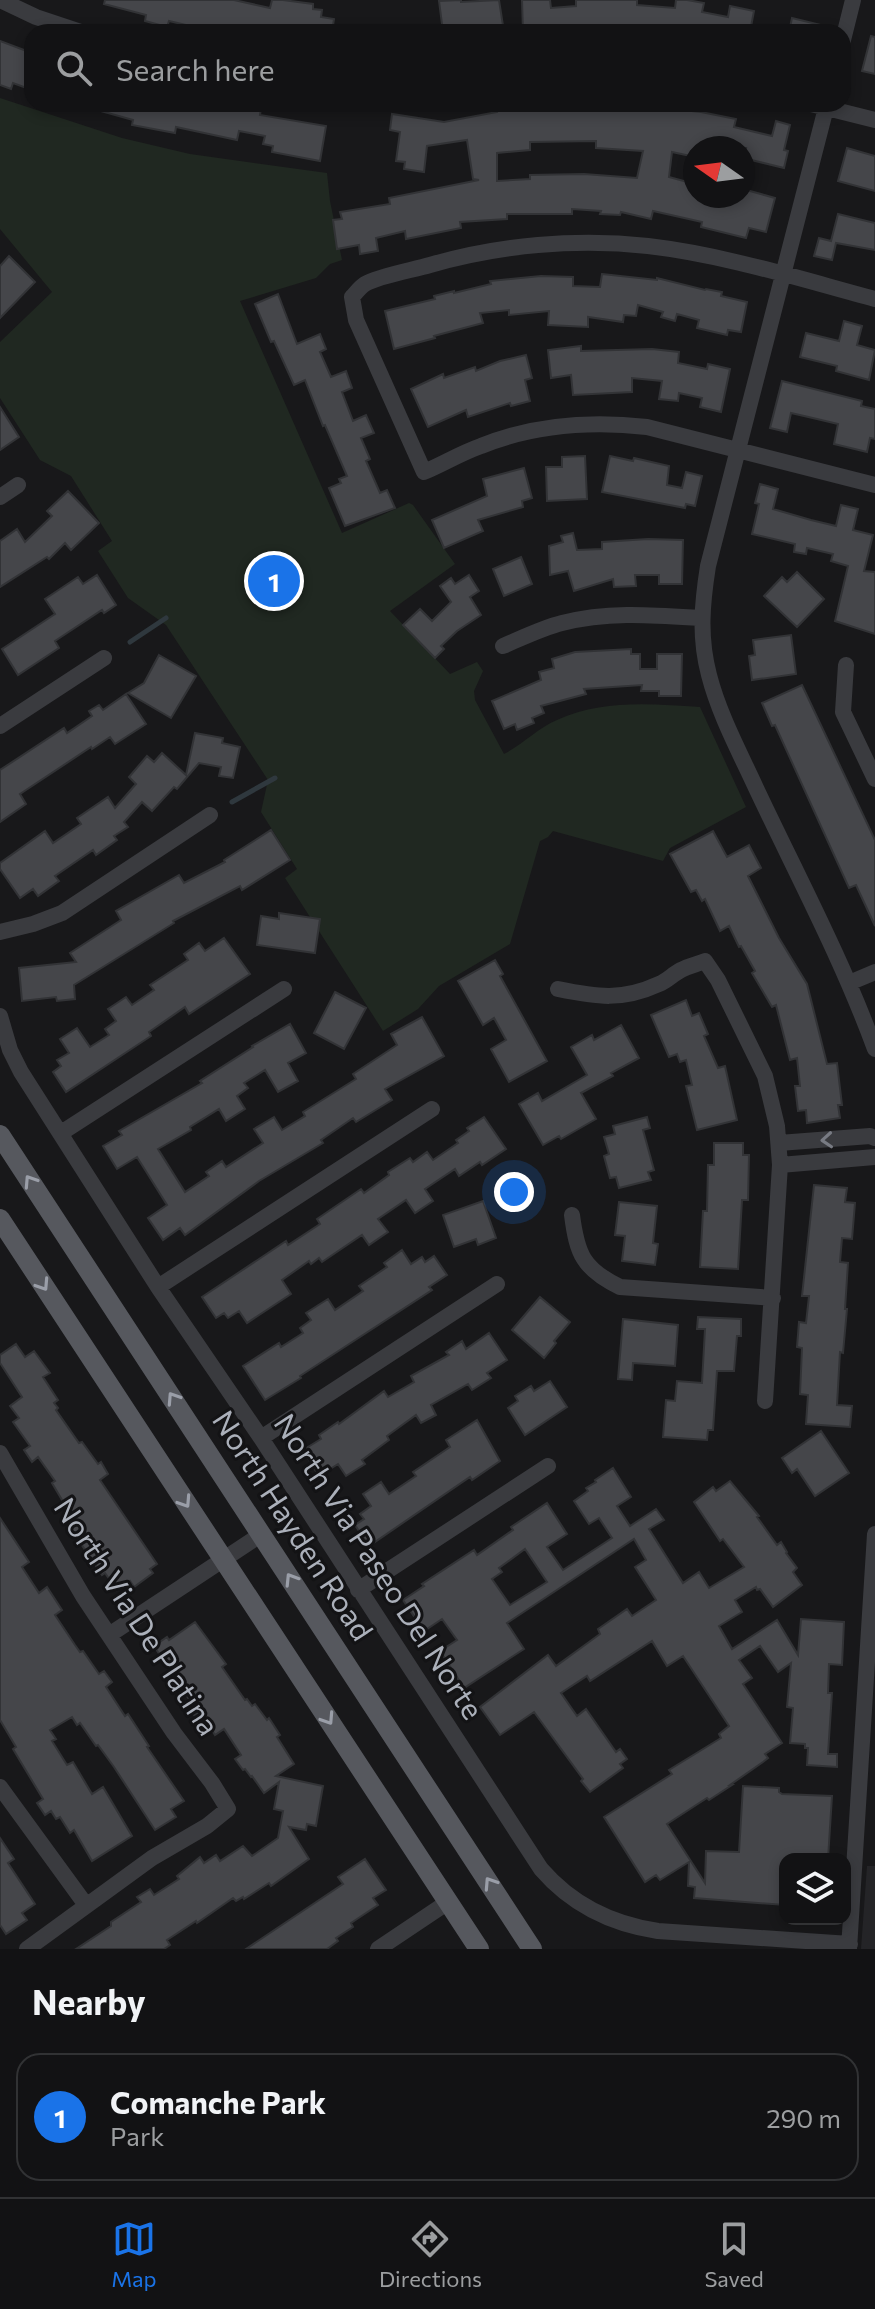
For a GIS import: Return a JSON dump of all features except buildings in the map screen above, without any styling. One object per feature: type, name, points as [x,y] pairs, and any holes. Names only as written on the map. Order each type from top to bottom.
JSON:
[{"type":"main road","name":"North Hayden Road","points":[[0,1135],[532,1949]]},
{"type":"main road","points":[[0,1219],[479,1949]]},
{"type":"street","points":[[0,0],[57,24]]},
{"type":"street","points":[[847,24],[853,0]]},
{"type":"street","points":[[819,112],[783,275],[708,566],[701,618],[716,699],[849,983],[875,1049]]},
{"type":"street","points":[[846,112],[875,120]]},
{"type":"street","points":[[875,299],[695,254],[647,246],[552,244],[494,250],[444,261],[366,283],[352,297],[356,320],[424,472],[480,446],[508,437],[576,424],[616,424],[647,427],[875,485]]},
{"type":"street","points":[[0,497],[18,485]]},
{"type":"street","points":[[503,646],[559,624],[585,618],[619,614],[701,618]]},
{"type":"street","points":[[0,726],[104,658]]},
{"type":"street","points":[[846,665],[843,712],[875,779]]},
{"type":"street","points":[[0,932],[62,913],[210,815]]},
{"type":"street","points":[[558,989],[596,997],[620,996],[663,983],[682,970],[705,961],[718,980],[765,1076],[779,1143],[773,1298],[765,1401]]},
{"type":"street","points":[[849,983],[875,972]]},
{"type":"street","points":[[61,1133],[284,989]]},
{"type":"street","name":"North Via Paseo Del Norte","points":[[0,1016],[15,1061],[158,1287],[261,1438],[541,1869],[565,1893],[593,1911],[628,1926],[850,1946]]},
{"type":"street","points":[[158,1287],[432,1109]]},
{"type":"street","points":[[779,1143],[875,1138]]},
{"type":"street","points":[[780,1165],[875,1157]]},
{"type":"street","points":[[572,1215],[576,1245],[584,1260],[600,1277],[620,1287],[773,1298]]},
{"type":"street","points":[[261,1438],[497,1284]]},
{"type":"street","name":"North Via De Platina","points":[[0,1453],[83,1596],[228,1809],[86,1905]]},
{"type":"street","points":[[358,1590],[548,1466]]},
{"type":"street","points":[[109,1635],[262,1534]]},
{"type":"street","points":[[850,1946],[867,1784],[875,1534]]},
{"type":"street","points":[[0,1787],[86,1905],[27,1949]]},
{"type":"street","points":[[378,1949],[448,1902]]},
{"type":"shaded area","points":[[0,98],[24,106],[24,112],[43,112],[122,138],[190,154],[327,173],[342,260],[330,264],[316,278],[240,301],[342,533],[409,503],[455,564],[390,611],[450,674],[477,662],[483,671],[474,691],[475,700],[504,754],[550,723],[574,713],[628,704],[700,707],[746,807],[670,848],[663,861],[553,831],[540,841],[510,944],[439,986],[418,1009],[383,1031],[285,878],[297,869],[261,812],[268,780],[166,625],[128,598],[98,551],[112,541],[71,476],[40,460],[0,398],[0,342],[52,292],[0,229]]},
{"type":"shaded area","points":[[867,1866],[875,1866],[875,1949],[861,1949]]},
{"type":"waterway","points":[[130,642],[166,618]]},
{"type":"waterway","points":[[232,802],[275,778]]},
{"type":"place","name":"Comanche Park","points":[[274,581]]}]
